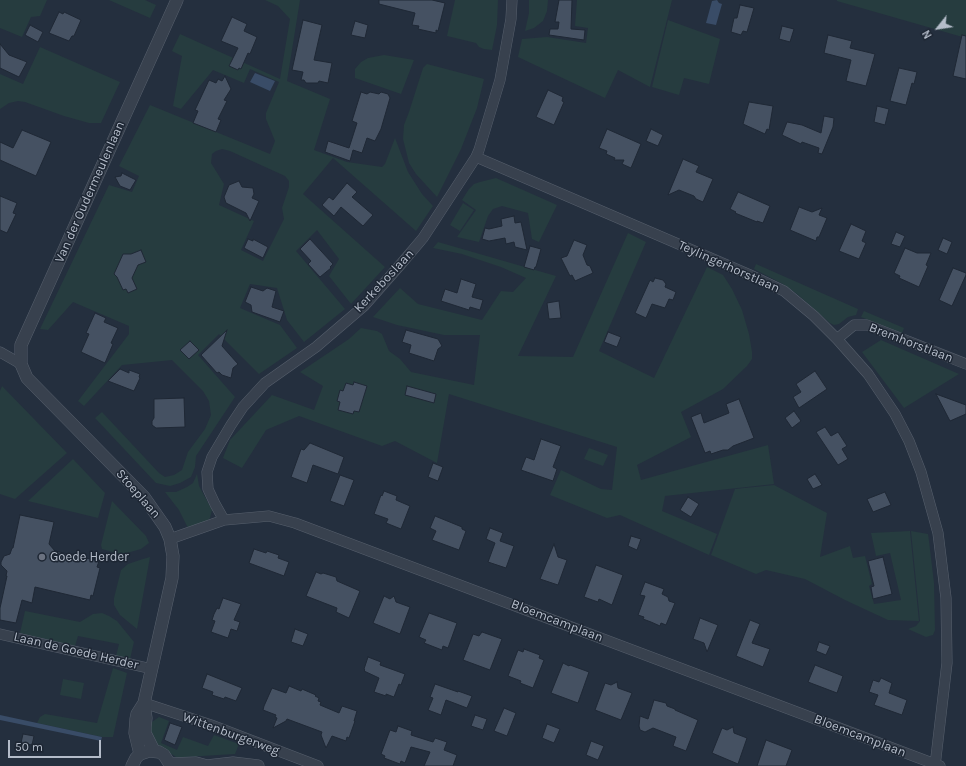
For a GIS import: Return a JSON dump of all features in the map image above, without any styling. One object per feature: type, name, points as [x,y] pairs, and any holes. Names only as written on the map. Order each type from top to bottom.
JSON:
[{"type":"street","name":"Van der Oudermeulenlaan","points":[[21,364],[21,345],[177,0]]},
{"type":"street","name":"Kerkeboslaan","points":[[224,520],[208,489],[207,472],[212,458],[235,419],[264,383],[316,347],[364,306],[423,238],[476,157],[500,80],[511,19],[512,0]]},
{"type":"street","name":"Teylingerhorstlaan","points":[[476,157],[741,270],[784,291],[814,316],[868,374],[895,414],[909,441],[921,472],[938,533],[946,598],[947,663],[936,765]]},
{"type":"street","name":"Bremhorstlaan","points":[[837,339],[854,325],[868,325],[966,364]]},
{"type":"street","points":[[0,352],[21,364]]},
{"type":"street","name":"Stoeplaan","points":[[21,364],[28,378],[144,497],[158,515],[170,539],[173,556],[172,578],[144,703],[137,714],[134,733],[140,754]]},
{"type":"street","name":"Bloemcamplaan","points":[[170,539],[224,520],[270,516],[295,523],[936,765]]},
{"type":"street","name":"Laan de Goede Herder","points":[[0,634],[152,669]]},
{"type":"street","name":"Stoeplaan","points":[[144,703],[146,733],[154,751]]},
{"type":"street","name":"Wittenburgerweg","points":[[144,703],[212,725],[318,766]]},
{"type":"street","points":[[132,766],[140,754],[149,751],[154,751],[164,755],[171,765]]},
{"type":"street","name":"Wittenburgerweg","points":[[171,765],[196,763],[207,766],[233,763],[258,766]]},
{"type":"green space","points":[[0,0],[47,0],[40,16],[31,17],[22,37],[0,28]]},
{"type":"green space","points":[[109,0],[145,0],[156,5],[150,18]]},
{"type":"green space","points":[[265,0],[300,0],[287,81],[330,99],[314,150],[347,162],[382,167],[385,164],[395,138],[408,172],[422,194],[433,206],[416,231],[333,158],[303,194],[385,267],[351,304],[329,276],[339,259],[317,230],[296,251],[345,309],[304,342],[287,320],[277,288],[250,284],[240,308],[280,325],[297,348],[259,374],[219,334],[198,355],[235,397],[196,456],[195,467],[191,477],[170,486],[156,483],[95,418],[102,412],[159,473],[165,477],[174,475],[182,470],[188,452],[205,429],[211,415],[209,401],[203,391],[172,360],[122,365],[84,406],[78,401],[129,334],[129,326],[73,302],[48,330],[40,329],[109,185],[132,192],[139,176],[119,166],[150,105],[270,154],[275,141],[266,119],[266,113],[279,82],[250,69],[244,83],[213,70],[181,109],[173,106],[182,56],[172,51],[180,34],[280,79],[290,19],[278,6]],"holes":[[[222,149],[230,151],[285,176],[289,181],[289,187],[282,208],[284,219],[263,261],[241,250],[254,221],[219,205],[224,184],[211,163],[212,154]]]},
{"type":"green space","points":[[455,0],[498,0],[497,25],[492,50],[479,47],[476,43],[447,36]]},
{"type":"green space","points":[[529,0],[548,0],[547,11],[543,21],[534,28],[525,31],[529,13]]},
{"type":"green space","points":[[577,0],[672,0],[650,87],[618,70],[605,98],[518,57],[522,39],[547,37],[586,43],[588,28],[575,26]]},
{"type":"green space","points":[[966,0],[966,38],[837,1]]},
{"type":"green space","points":[[668,20],[720,39],[709,84],[684,78],[679,95],[652,87]]},
{"type":"green space","points":[[40,47],[120,82],[101,123],[89,123],[18,101],[9,103],[0,109],[0,74],[23,84]]},
{"type":"green space","points":[[384,55],[414,60],[401,94],[355,78],[355,69],[361,62],[368,58]]},
{"type":"green space","points":[[427,64],[484,79],[477,108],[461,149],[437,197],[416,174],[409,163],[403,139],[404,125],[423,68]]},
{"type":"green space","points":[[496,178],[557,205],[539,242],[532,239],[528,213],[502,206],[493,209],[488,216],[479,242],[457,237],[476,210],[462,200],[469,189],[474,184]]},
{"type":"green space","points":[[463,203],[474,210],[460,231],[450,225]]},
{"type":"green space","points":[[628,233],[646,242],[599,351],[654,378],[707,267],[723,275],[732,289],[742,310],[749,334],[752,359],[747,366],[723,389],[681,412],[691,437],[637,465],[641,480],[768,445],[774,484],[665,496],[662,511],[717,534],[709,555],[620,515],[607,518],[550,495],[561,470],[601,489],[612,490],[617,447],[449,394],[437,463],[395,441],[382,446],[299,416],[266,430],[242,468],[223,458],[230,440],[272,395],[314,410],[323,386],[300,372],[349,339],[361,328],[377,331],[382,334],[389,351],[400,359],[411,372],[474,385],[480,335],[444,335],[397,325],[373,317],[400,288],[418,304],[482,320],[501,291],[513,292],[526,278],[501,267],[462,254],[433,248],[438,242],[556,276],[518,356],[573,357]]},
{"type":"green space","points":[[756,264],[858,309],[856,315],[848,317],[839,324],[834,325],[830,323],[797,294],[783,284],[754,269]]},
{"type":"green space","points":[[864,311],[904,328],[902,333],[861,317]]},
{"type":"green space","points":[[881,340],[959,374],[904,408],[862,352]]},
{"type":"green space","points":[[2,386],[67,453],[15,499],[0,494],[0,391]]},
{"type":"green space","points":[[589,448],[608,455],[603,466],[584,459]]},
{"type":"green space","points":[[73,459],[105,493],[98,518],[28,501]]},
{"type":"green space","points":[[197,474],[199,486],[212,510],[210,518],[205,523],[188,528],[179,510],[165,492],[176,492],[187,487],[193,483]]},
{"type":"green space","points":[[774,485],[827,513],[820,557],[850,546],[853,558],[865,556],[872,584],[869,586],[874,604],[901,600],[890,553],[876,556],[871,533],[910,531],[919,621],[888,620],[805,579],[766,570],[756,574],[711,555],[735,489]]},
{"type":"green space","points":[[112,501],[146,536],[149,543],[141,549],[127,553],[116,553],[102,549],[101,545]]},
{"type":"green space","points":[[911,531],[928,534],[929,541],[934,583],[935,630],[933,635],[926,637],[908,629],[916,626],[920,621]]},
{"type":"green space","points":[[150,557],[137,629],[120,615],[114,605],[114,598],[121,570],[128,564]]},
{"type":"green space","points":[[25,611],[80,622],[93,614],[102,613],[109,616],[117,621],[134,642],[130,659],[116,656],[119,644],[78,636],[75,646],[20,633]]},
{"type":"green space","points":[[113,668],[127,673],[113,737],[102,737],[37,723],[40,717],[45,714],[97,723]]},
{"type":"green space","points":[[63,679],[84,683],[81,699],[60,695]]},
{"type":"green space","points":[[159,717],[169,721],[161,743],[177,750],[183,737],[208,746],[214,735],[239,744],[235,754],[185,757],[179,759],[158,745],[153,739],[150,726],[152,722]]},
{"type":"water","points":[[717,0],[722,4],[716,25],[706,23],[712,1]]},
{"type":"water","points":[[255,73],[275,81],[270,91],[250,82]]},
{"type":"water","points":[[0,715],[102,737],[101,741],[0,720]]},
{"type":"building","points":[[379,0],[432,0],[445,3],[438,31],[436,30],[436,33],[418,29],[419,26],[412,25],[415,13],[379,4]]},
{"type":"building","points":[[559,0],[572,0],[571,29],[585,30],[584,40],[549,35],[550,29],[558,29],[559,22],[555,22]]},
{"type":"building","points":[[740,5],[754,8],[747,32],[743,31],[741,35],[731,32],[734,18],[737,18]]},
{"type":"building","points":[[59,12],[63,14],[64,12],[81,20],[74,36],[72,36],[69,41],[49,33]]},
{"type":"building","points":[[232,17],[247,24],[244,31],[257,37],[250,54],[248,53],[241,69],[239,68],[238,70],[229,66],[238,48],[221,41]]},
{"type":"building","points":[[303,20],[322,25],[314,60],[332,63],[328,83],[319,81],[318,83],[306,83],[304,80],[301,80],[303,72],[292,70]]},
{"type":"building","points":[[355,21],[368,25],[365,38],[351,35]]},
{"type":"building","points":[[30,25],[43,32],[38,42],[25,35]]},
{"type":"building","points":[[782,26],[794,29],[790,42],[779,39]]},
{"type":"building","points":[[828,35],[852,41],[850,48],[875,54],[866,86],[846,81],[851,60],[824,53]]},
{"type":"building","points":[[962,35],[966,36],[966,79],[953,76]]},
{"type":"building","points":[[0,44],[9,55],[27,62],[19,77],[0,68]]},
{"type":"building","points":[[899,68],[917,72],[914,84],[912,83],[906,105],[890,101]]},
{"type":"building","points":[[225,76],[231,89],[224,100],[227,101],[218,119],[221,120],[216,132],[193,123],[198,111],[195,110],[209,80],[216,83],[218,79],[222,81]]},
{"type":"building","points":[[548,90],[563,97],[562,101],[564,102],[554,125],[536,117]]},
{"type":"building","points":[[361,92],[367,94],[370,92],[379,94],[381,92],[388,94],[390,98],[381,129],[375,141],[367,138],[362,153],[353,150],[350,161],[325,152],[328,141],[349,148],[357,123],[352,121]]},
{"type":"building","points":[[749,102],[773,106],[769,130],[767,129],[765,134],[743,124]]},
{"type":"building","points":[[877,106],[889,109],[885,125],[874,122]]},
{"type":"building","points":[[824,116],[834,118],[833,127],[822,154],[818,153],[819,148],[802,142],[801,144],[782,135],[787,122],[802,125],[821,133]]},
{"type":"building","points":[[607,129],[641,144],[631,168],[622,164],[624,160],[614,160],[615,158],[606,154],[607,151],[599,148]]},
{"type":"building","points":[[651,129],[663,135],[658,146],[646,141]]},
{"type":"building","points":[[22,130],[51,142],[36,176],[0,160],[0,142],[13,148]]},
{"type":"building","points":[[683,159],[699,166],[696,172],[713,179],[703,202],[696,199],[694,196],[679,190],[668,195]]},
{"type":"building","points":[[122,173],[136,180],[130,190],[120,186],[115,177],[121,176]]},
{"type":"building","points":[[239,181],[242,187],[253,188],[254,194],[252,198],[259,201],[250,221],[246,213],[226,203],[224,197],[229,185]]},
{"type":"building","points":[[347,183],[357,192],[352,197],[373,215],[363,226],[341,207],[334,216],[322,205],[329,197],[333,200]]},
{"type":"building","points":[[738,192],[770,206],[763,223],[735,213],[736,212],[730,209]]},
{"type":"building","points":[[0,196],[17,203],[13,213],[16,214],[7,233],[0,230]]},
{"type":"building","points":[[799,207],[812,212],[822,208],[819,215],[827,218],[816,241],[790,230]]},
{"type":"building","points":[[514,216],[515,223],[521,222],[527,250],[515,247],[514,242],[506,244],[505,238],[489,241],[482,239],[485,228],[489,229],[502,226],[501,219]]},
{"type":"building","points":[[851,224],[866,231],[862,241],[866,243],[859,259],[839,251]]},
{"type":"building","points":[[896,232],[905,236],[900,247],[891,244]]},
{"type":"building","points":[[943,238],[952,242],[947,254],[938,250]]},
{"type":"building","points":[[248,239],[253,241],[253,239],[268,247],[263,258],[244,248]]},
{"type":"building","points":[[310,239],[333,264],[330,267],[331,268],[320,277],[308,264],[311,261],[300,249]]},
{"type":"building","points":[[574,240],[587,245],[583,255],[587,265],[590,266],[593,273],[575,281],[572,275],[570,276],[561,258],[567,256]]},
{"type":"building","points":[[530,246],[541,249],[534,270],[524,267]]},
{"type":"building","points":[[905,248],[917,253],[931,253],[926,265],[928,266],[919,287],[899,278],[900,276],[894,273]]},
{"type":"building","points":[[141,250],[146,262],[138,265],[132,278],[137,289],[128,293],[126,289],[123,290],[114,274],[123,254],[131,254]]},
{"type":"building","points":[[953,268],[966,273],[966,275],[952,306],[939,300]]},
{"type":"building","points":[[655,278],[663,280],[666,284],[665,287],[676,292],[673,300],[669,299],[665,308],[652,304],[646,318],[635,313],[650,280],[653,282]]},
{"type":"building","points":[[461,279],[476,284],[472,297],[483,300],[480,310],[470,307],[469,310],[441,301],[445,289],[457,293]]},
{"type":"building","points":[[251,287],[263,291],[267,288],[276,291],[272,307],[284,311],[280,322],[252,312],[251,305],[245,302]]},
{"type":"building","points":[[559,301],[561,318],[549,319],[547,303]]},
{"type":"building","points":[[95,313],[106,318],[104,322],[118,328],[111,343],[113,344],[105,363],[81,352],[89,334],[86,333]]},
{"type":"building","points":[[227,330],[222,346],[238,364],[233,368],[231,378],[222,375],[219,372],[217,373],[201,355]]},
{"type":"building","points":[[406,330],[438,339],[442,346],[438,349],[434,361],[409,353],[411,345],[402,342]]},
{"type":"building","points":[[608,332],[621,337],[617,347],[604,342]]},
{"type":"building","points":[[190,341],[199,350],[189,359],[180,350]]},
{"type":"building","points":[[120,369],[129,373],[129,370],[140,374],[140,378],[134,391],[108,381]]},
{"type":"building","points":[[815,371],[827,389],[799,408],[793,397],[801,392],[796,384]]},
{"type":"building","points":[[354,382],[367,386],[359,412],[354,411],[353,414],[338,410],[340,402],[337,401],[340,390],[343,391],[346,383],[353,385]]},
{"type":"building","points":[[407,386],[436,394],[434,403],[405,395]]},
{"type":"building","points":[[936,394],[966,405],[966,414],[950,421]]},
{"type":"building","points":[[184,398],[185,427],[156,428],[152,425],[154,418],[154,399]]},
{"type":"building","points":[[739,399],[754,438],[733,446],[728,450],[711,454],[710,451],[705,453],[691,417],[701,413],[704,423],[729,413],[726,404]]},
{"type":"building","points":[[794,411],[801,421],[792,428],[785,418]]},
{"type":"building","points":[[825,427],[831,436],[838,432],[847,446],[842,449],[848,459],[838,465],[816,432]]},
{"type":"building","points":[[541,439],[561,446],[553,467],[557,469],[553,481],[521,470],[526,457],[534,460]]},
{"type":"building","points":[[310,443],[344,457],[338,474],[313,465],[307,483],[291,477],[301,449],[304,450]]},
{"type":"building","points":[[433,463],[443,467],[438,481],[428,477]]},
{"type":"building","points":[[815,474],[822,485],[813,489],[807,479]]},
{"type":"building","points":[[340,475],[354,480],[344,506],[330,501]]},
{"type":"building","points":[[384,491],[397,496],[396,500],[410,506],[401,529],[386,523],[388,519],[374,514]]},
{"type":"building","points":[[885,492],[891,505],[873,512],[867,499]]},
{"type":"building","points":[[688,497],[699,504],[691,517],[680,510]]},
{"type":"building","name":"Goede Herder","points":[[20,515],[54,522],[49,544],[55,551],[99,561],[97,567],[100,568],[93,596],[91,595],[90,600],[35,587],[32,603],[22,600],[16,623],[0,620],[0,608],[7,576],[7,571],[1,565],[1,562],[4,556],[10,554],[13,548]]},
{"type":"building","points":[[435,516],[462,527],[462,529],[466,531],[459,550],[432,540],[436,531],[430,528]]},
{"type":"building","points":[[490,528],[503,533],[500,541],[514,546],[506,568],[488,562],[495,543],[486,539]]},
{"type":"building","points":[[631,536],[641,539],[637,550],[628,546]]},
{"type":"building","points":[[554,544],[558,557],[567,560],[558,585],[540,579]]},
{"type":"building","points":[[254,549],[279,555],[278,558],[289,562],[284,576],[249,563]]},
{"type":"building","points":[[883,557],[892,594],[873,599],[871,587],[874,586],[868,561]]},
{"type":"building","points":[[596,565],[623,575],[612,605],[599,599],[598,602],[584,597]]},
{"type":"building","points":[[316,572],[336,577],[337,581],[360,591],[349,618],[336,612],[337,608],[306,596]]},
{"type":"building","points":[[645,582],[664,589],[662,594],[668,597],[669,601],[675,603],[666,625],[661,623],[660,626],[643,619],[644,617],[638,615],[645,596],[640,595]]},
{"type":"building","points":[[384,596],[390,599],[394,596],[396,602],[410,607],[400,634],[373,623]]},
{"type":"building","points":[[223,598],[241,604],[234,620],[240,622],[237,631],[231,629],[228,638],[211,632],[215,621],[212,620],[214,614],[217,608],[219,609]]},
{"type":"building","points":[[429,613],[457,623],[448,648],[443,646],[442,650],[424,643],[426,640],[419,637]]},
{"type":"building","points":[[700,618],[718,625],[707,652],[704,643],[693,639]]},
{"type":"building","points":[[750,620],[760,624],[752,643],[770,649],[763,667],[736,656]]},
{"type":"building","points":[[295,629],[308,634],[303,646],[291,642]]},
{"type":"building","points":[[482,632],[502,639],[490,670],[463,660],[473,634],[479,636]]},
{"type":"building","points":[[819,642],[830,646],[826,655],[816,651]]},
{"type":"building","points":[[524,649],[540,655],[539,658],[544,660],[533,688],[508,676],[518,650],[523,652]]},
{"type":"building","points":[[368,657],[381,662],[380,665],[405,674],[394,697],[374,692],[379,678],[364,671]]},
{"type":"building","points":[[563,663],[589,672],[578,703],[551,693]]},
{"type":"building","points":[[815,665],[843,676],[837,693],[808,682]]},
{"type":"building","points":[[207,674],[242,688],[236,701],[225,697],[224,699],[212,695],[213,692],[202,688]]},
{"type":"building","points":[[881,678],[892,683],[889,693],[907,700],[902,715],[874,705],[878,695],[869,692],[873,680],[879,682]]},
{"type":"building","points":[[617,682],[618,688],[632,693],[621,720],[595,710],[605,683],[611,685]]},
{"type":"building","points":[[435,684],[472,696],[467,708],[446,700],[441,715],[428,710],[433,698],[430,697]]},
{"type":"building","points":[[289,686],[301,691],[302,689],[316,695],[315,696],[319,698],[318,701],[321,702],[320,705],[339,713],[342,706],[357,711],[349,738],[347,737],[346,741],[332,736],[326,748],[321,735],[322,732],[287,719],[273,728],[277,718],[275,717],[276,715],[263,710],[264,706],[272,688],[286,693]]},
{"type":"building","points":[[654,700],[666,703],[667,706],[698,720],[686,751],[673,746],[676,737],[653,728],[645,732],[640,730],[640,716],[648,719]]},
{"type":"building","points":[[504,708],[516,713],[507,736],[494,731]]},
{"type":"building","points":[[475,715],[487,719],[483,730],[471,726]]},
{"type":"building","points":[[170,723],[182,727],[175,745],[164,740]]},
{"type":"building","points":[[547,724],[560,729],[554,743],[542,738]]},
{"type":"building","points":[[398,726],[412,731],[411,735],[433,742],[435,738],[447,742],[444,750],[457,755],[453,766],[424,766],[430,752],[411,747],[405,763],[401,761],[400,764],[384,758],[385,756],[381,754],[390,730],[396,732]]},
{"type":"building","points":[[733,727],[734,733],[747,738],[738,764],[712,753],[722,728],[727,730]]},
{"type":"building","points":[[23,734],[34,736],[32,745],[21,743]]},
{"type":"building","points":[[766,740],[792,750],[786,766],[757,766]]},
{"type":"building","points":[[591,741],[604,746],[598,760],[586,755]]},
{"type":"place","name":"Goede Herder","points":[[42,557]]}]
